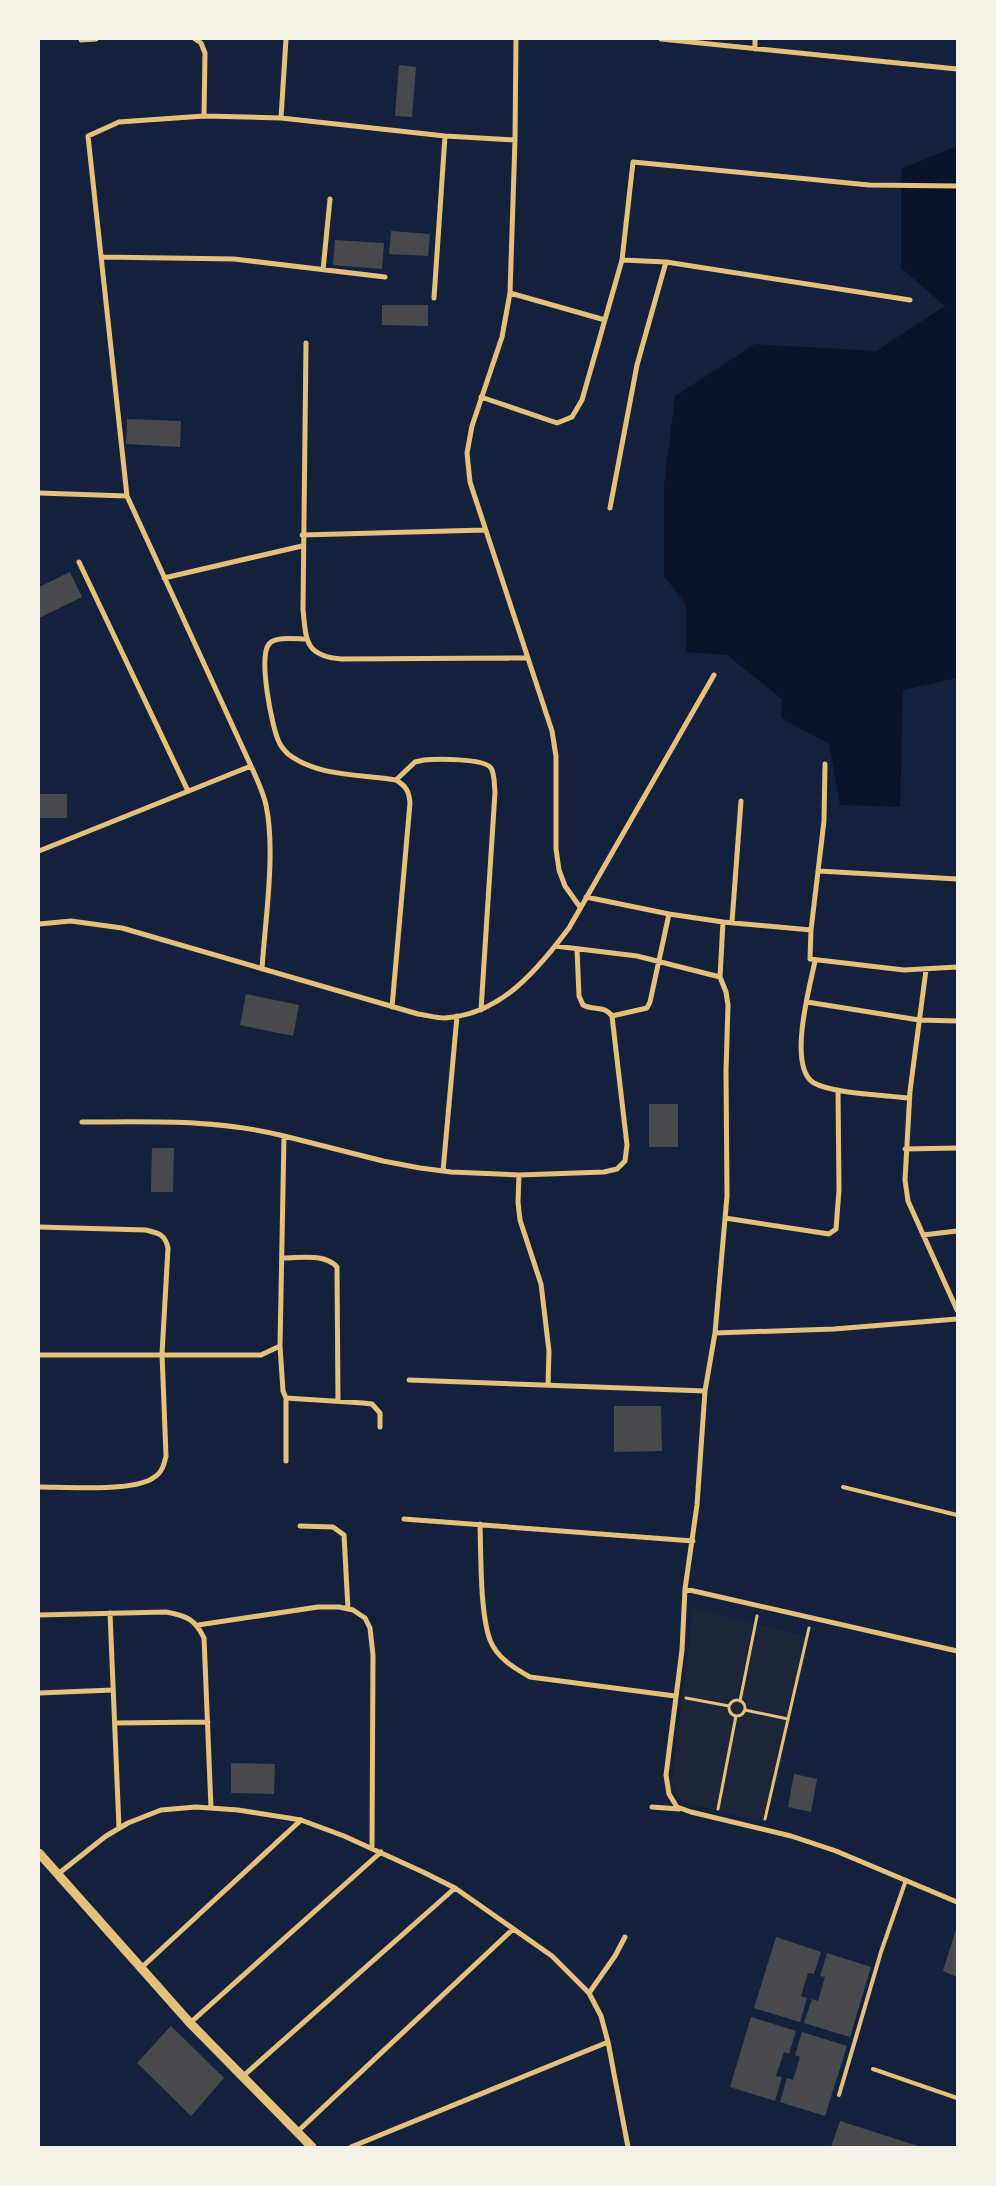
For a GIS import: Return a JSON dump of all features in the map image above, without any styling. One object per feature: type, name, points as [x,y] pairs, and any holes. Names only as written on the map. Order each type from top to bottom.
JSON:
[{"type":"street","points":[[81,40],[96,39]]},
{"type":"street","points":[[195,39],[201,43],[205,53],[204,116]]},
{"type":"street","points":[[281,118],[286,39]]},
{"type":"street","points":[[516,39],[510,293],[502,337],[481,396],[472,426],[467,453],[470,482],[552,731],[556,756],[556,849],[558,870],[565,886],[580,907]]},
{"type":"street","points":[[661,39],[957,69]]},
{"type":"street","points":[[755,39],[755,49]]},
{"type":"street","points":[[262,969],[269,867],[269,831],[266,806],[251,766],[127,496],[88,136],[119,122],[204,116],[281,118],[445,136],[515,140]]},
{"type":"street","points":[[434,298],[445,136]]},
{"type":"street","points":[[481,396],[556,423],[572,417],[582,400],[622,260],[633,162],[869,185],[957,186]]},
{"type":"street","points":[[322,270],[330,200]]},
{"type":"street","points":[[102,257],[234,259],[385,277]]},
{"type":"street","points":[[622,260],[666,262],[910,300]]},
{"type":"street","points":[[610,508],[637,365],[666,262]]},
{"type":"street","points":[[510,293],[605,320]]},
{"type":"street","points":[[306,343],[302,546],[303,609],[306,639],[309,647],[322,657],[335,659],[527,658]]},
{"type":"street","points":[[39,493],[127,496]]},
{"type":"street","points":[[302,535],[485,530]]},
{"type":"street","points":[[164,578],[302,546]]},
{"type":"street","points":[[79,562],[188,791]]},
{"type":"street","points":[[306,639],[273,641],[268,645],[265,653],[264,664],[269,699],[275,734],[280,745],[297,760],[310,767],[396,780],[404,785],[410,793],[392,1007]]},
{"type":"street","points":[[39,924],[71,921],[122,928],[392,1007],[443,1018],[481,1010],[518,987],[569,928],[714,675]]},
{"type":"street","points":[[396,780],[415,762],[424,760],[477,762],[487,764],[492,769],[495,792],[481,1010]]},
{"type":"street","points":[[825,764],[824,821],[811,930],[810,959],[904,970],[957,968]]},
{"type":"street","points":[[39,851],[251,766]]},
{"type":"street","points":[[732,922],[733,882],[741,800]]},
{"type":"street","points":[[818,871],[957,879]]},
{"type":"street","points":[[586,897],[669,914],[723,922],[811,930]]},
{"type":"street","points":[[612,1016],[647,1008],[650,1002],[669,914]]},
{"type":"street","points":[[723,922],[720,977],[726,992],[728,1005],[726,1070],[727,1196],[715,1333],[704,1391],[693,1541],[685,1590],[682,1650],[666,1775],[669,1794],[677,1807],[682,1809],[836,1851],[957,1902]]},
{"type":"street","points":[[555,946],[637,956],[720,977]]},
{"type":"street","points":[[82,1122],[199,1122],[250,1128],[383,1161],[443,1171],[518,1175],[604,1172],[617,1169],[625,1161],[627,1145],[612,1016],[608,1010],[600,1008],[591,1009],[583,1005],[579,996],[577,949]]},
{"type":"street","points":[[815,961],[802,1035],[805,1069],[812,1082],[838,1090],[909,1098]]},
{"type":"street","points":[[926,970],[909,1098],[905,1149],[905,1180],[908,1201],[957,1310]]},
{"type":"street","points":[[807,1002],[919,1020],[957,1022]]},
{"type":"street","points":[[443,1171],[457,1016]]},
{"type":"street","points":[[725,1218],[829,1234],[836,1229],[839,1190],[838,1090]]},
{"type":"street","points":[[284,1136],[280,1346],[283,1391],[286,1398],[286,1461]]},
{"type":"street","points":[[905,1149],[957,1148]]},
{"type":"street","points":[[518,1175],[520,1220],[541,1284],[549,1351],[548,1385]]},
{"type":"street","points":[[39,1227],[133,1228],[160,1233],[166,1239],[168,1248],[162,1354],[166,1456],[163,1469],[153,1478],[125,1486],[39,1487]]},
{"type":"street","points":[[923,1235],[957,1231]]},
{"type":"street","points":[[283,1258],[320,1258],[331,1260],[337,1267],[338,1400]]},
{"type":"street","points":[[715,1333],[834,1329],[957,1320]]},
{"type":"street","points":[[39,1355],[261,1355],[280,1346]]},
{"type":"street","points":[[410,1380],[704,1391]]},
{"type":"street","points":[[286,1398],[338,1400],[372,1404],[380,1412],[380,1427]]},
{"type":"street","points":[[404,1519],[693,1541]]},
{"type":"street","points":[[480,1524],[485,1619],[491,1641],[501,1657],[514,1668],[530,1677],[675,1696]]},
{"type":"street","points":[[300,1526],[333,1527],[340,1530],[344,1535],[348,1609]]},
{"type":"street","points":[[685,1590],[957,1651]]},
{"type":"street","points":[[198,1625],[318,1607],[348,1609],[365,1618],[370,1628],[373,1655],[372,1848]]},
{"type":"street","points":[[39,1615],[166,1612],[183,1615],[198,1625],[204,1638],[211,1808]]},
{"type":"street","points":[[110,1613],[119,1828]]},
{"type":"street","points":[[39,1693],[113,1690]]},
{"type":"street","points":[[115,1723],[208,1722]]},
{"type":"street","points":[[58,1874],[119,1828],[161,1810],[196,1807],[238,1810],[301,1820],[381,1852],[455,1888],[552,1956],[589,1993],[601,2016],[608,2042],[628,2147]]},
{"type":"street","points":[[652,1807],[682,1809]]},
{"type":"street","points":[[141,1968],[301,1820]]},
{"type":"street","points":[[39,1852],[190,2023],[312,2147]]},
{"type":"street","points":[[190,2023],[381,1852]]},
{"type":"street","points":[[242,2077],[455,1888]]},
{"type":"street","points":[[297,2132],[513,1929]]},
{"type":"street","points":[[589,1993],[615,1956],[625,1937]]},
{"type":"street","points":[[351,2147],[608,2042]]},
{"type":"lane","points":[[843,1487],[957,1515]]},
{"type":"lane","points":[[839,2095],[881,1952],[906,1879]]},
{"type":"lane","points":[[874,2069],[957,2098]]},
{"type":"path","points":[[740,1701],[759,1606]]},
{"type":"path","points":[[762,1830],[811,1617]]},
{"type":"path","points":[[675,1696],[729,1706]]},
{"type":"path","points":[[729,1706],[735,1701],[740,1701]]},
{"type":"path","points":[[729,1706],[731,1714],[741,1716],[745,1710],[744,1704],[740,1701]]},
{"type":"path","points":[[745,1710],[788,1719]]},
{"type":"path","points":[[716,1819],[736,1716]]},
{"type":"shaded area","points":[[957,146],[957,678],[903,690],[900,807],[840,805],[829,744],[781,718],[782,699],[727,655],[686,652],[686,605],[664,576],[664,484],[675,396],[755,344],[876,351],[945,306],[901,268],[901,169]]},
{"type":"shaded area","points":[[693,1609],[810,1638],[767,1823],[682,1802],[672,1781]]},
{"type":"building","points":[[399,65],[416,67],[412,117],[395,116]]},
{"type":"building","points":[[391,231],[430,234],[428,256],[389,254]]},
{"type":"building","points":[[335,240],[384,243],[382,269],[333,265]]},
{"type":"building","points":[[382,305],[428,305],[428,326],[382,325]]},
{"type":"building","points":[[127,419],[181,421],[180,447],[126,444]]},
{"type":"building","points":[[70,572],[82,597],[39,618],[39,587]]},
{"type":"building","points":[[39,794],[67,794],[67,818],[39,818]]},
{"type":"building","points":[[246,994],[299,1005],[293,1036],[240,1025]]},
{"type":"building","points":[[649,1104],[678,1104],[678,1147],[649,1147]]},
{"type":"building","points":[[152,1148],[174,1148],[173,1192],[151,1192]]},
{"type":"building","points":[[614,1406],[661,1406],[662,1451],[614,1452]]},
{"type":"building","points":[[231,1763],[275,1764],[274,1794],[231,1793]]},
{"type":"building","points":[[794,1774],[817,1779],[811,1812],[788,1807]]},
{"type":"building","points":[[957,1926],[957,1977],[943,1971]]},
{"type":"building","points":[[776,1937],[821,1952],[814,1974],[808,1973],[801,1996],[807,1998],[800,2022],[754,2008]]},
{"type":"building","points":[[827,1953],[871,1967],[850,2037],[804,2023],[812,1999],[818,2001],[825,1977],[820,1976]]},
{"type":"building","points":[[751,2017],[796,2031],[789,2054],[784,2052],[776,2076],[782,2077],[775,2101],[730,2087]]},
{"type":"building","points":[[171,2026],[224,2078],[191,2116],[137,2063]]},
{"type":"building","points":[[802,2032],[847,2046],[825,2116],[780,2102],[787,2078],[793,2080],[800,2057],[795,2055]]},
{"type":"building","points":[[840,2121],[921,2147],[831,2147]]}]
